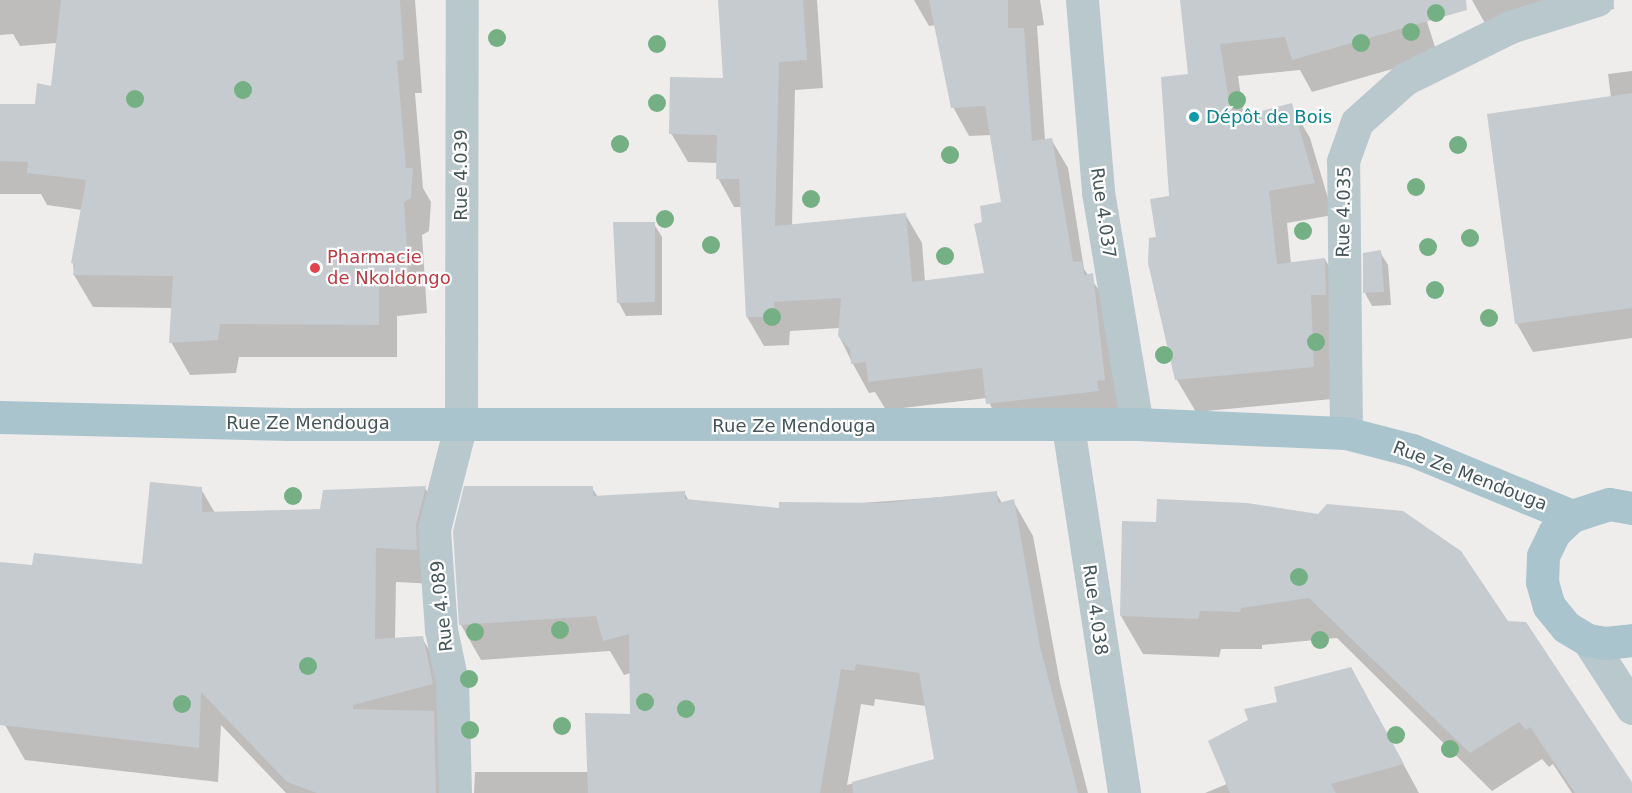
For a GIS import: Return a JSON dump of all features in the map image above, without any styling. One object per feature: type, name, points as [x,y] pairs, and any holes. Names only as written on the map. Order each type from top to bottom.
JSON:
[{"type":"main road","name":"Rue Ze Mendouga","points":[[0,417],[290,424],[1068,426],[1137,424],[1346,433],[1412,450],[1572,516]]},
{"type":"main road","points":[[1632,508],[1609,504],[1572,516],[1554,533],[1547,549],[1542,582],[1549,606],[1566,627],[1588,640],[1605,643],[1632,640]]},
{"type":"street","name":"Rue 4.039","points":[[460,423],[462,0]]},
{"type":"street","name":"Rue 4.037","points":[[1082,0],[1098,192],[1137,424]]},
{"type":"street","name":"Rue 4.035","points":[[1346,433],[1343,161],[1357,122],[1405,79],[1510,27],[1598,0]]},
{"type":"street","name":"Rue 4.089","points":[[455,793],[452,682],[441,630],[434,530],[460,423]]},
{"type":"street","name":"Rue 4.038","points":[[1068,426],[1124,793]]},
{"type":"street","points":[[1588,640],[1632,708]]},
{"type":"building","points":[[61,0],[400,0],[404,60],[397,61],[406,168],[413,168],[411,198],[404,202],[409,280],[379,283],[379,325],[220,324],[218,340],[169,343],[173,276],[73,275],[75,264],[71,263],[86,180],[27,173],[28,162],[0,161],[0,104],[35,104],[37,83],[51,86]]},
{"type":"building","points":[[718,0],[803,0],[807,60],[779,62],[775,226],[906,213],[912,282],[984,273],[974,224],[982,222],[980,206],[1001,202],[985,106],[951,108],[929,0],[1008,0],[1008,28],[1024,28],[1032,141],[1052,138],[1073,262],[1082,261],[1084,275],[1093,273],[1105,380],[1097,381],[1099,391],[986,404],[982,368],[868,382],[866,362],[851,364],[850,349],[838,336],[841,298],[774,302],[774,317],[746,317],[739,179],[716,179],[717,135],[669,134],[670,77],[723,78]]},
{"type":"building","points":[[1180,0],[1466,0],[1467,10],[1292,60],[1285,37],[1220,44],[1232,119],[1292,103],[1315,183],[1269,191],[1277,264],[1325,258],[1326,295],[1311,295],[1314,367],[1175,380],[1148,263],[1149,238],[1156,237],[1150,199],[1169,196],[1161,77],[1188,74]]},
{"type":"building","points":[[1632,93],[1632,308],[1515,324],[1487,114]]},
{"type":"building","points":[[613,222],[655,222],[655,302],[617,303]]},
{"type":"building","points":[[1381,250],[1384,292],[1363,293],[1363,253]]},
{"type":"building","points":[[150,482],[202,487],[202,512],[320,509],[323,490],[426,486],[416,525],[417,550],[376,548],[375,639],[423,636],[433,684],[353,705],[353,709],[434,711],[436,793],[317,793],[287,782],[201,692],[199,748],[0,725],[0,562],[32,565],[34,553],[142,564]]},
{"type":"building","points":[[464,486],[593,486],[593,496],[685,491],[685,499],[779,508],[779,502],[883,503],[997,491],[998,503],[1014,499],[1040,646],[1078,793],[853,793],[852,782],[934,759],[919,673],[856,664],[854,671],[841,669],[820,793],[588,793],[585,713],[630,714],[629,634],[603,641],[596,616],[459,625],[453,531]]},
{"type":"building","points":[[1157,499],[1247,503],[1318,514],[1327,504],[1403,511],[1461,551],[1508,621],[1526,622],[1632,782],[1632,793],[1575,793],[1530,727],[1526,730],[1519,722],[1470,753],[1309,598],[1241,608],[1240,612],[1200,611],[1198,619],[1120,616],[1122,521],[1156,522]]},
{"type":"building","points":[[1351,667],[1404,764],[1331,784],[1336,793],[1230,793],[1208,741],[1248,720],[1244,709],[1277,702],[1274,687]]},
{"type":"place","name":"Dépôt de Bois","points":[[1194,117]]},
{"type":"place","name":"Pharmacie de Nkoldongo","points":[[315,268]]}]
